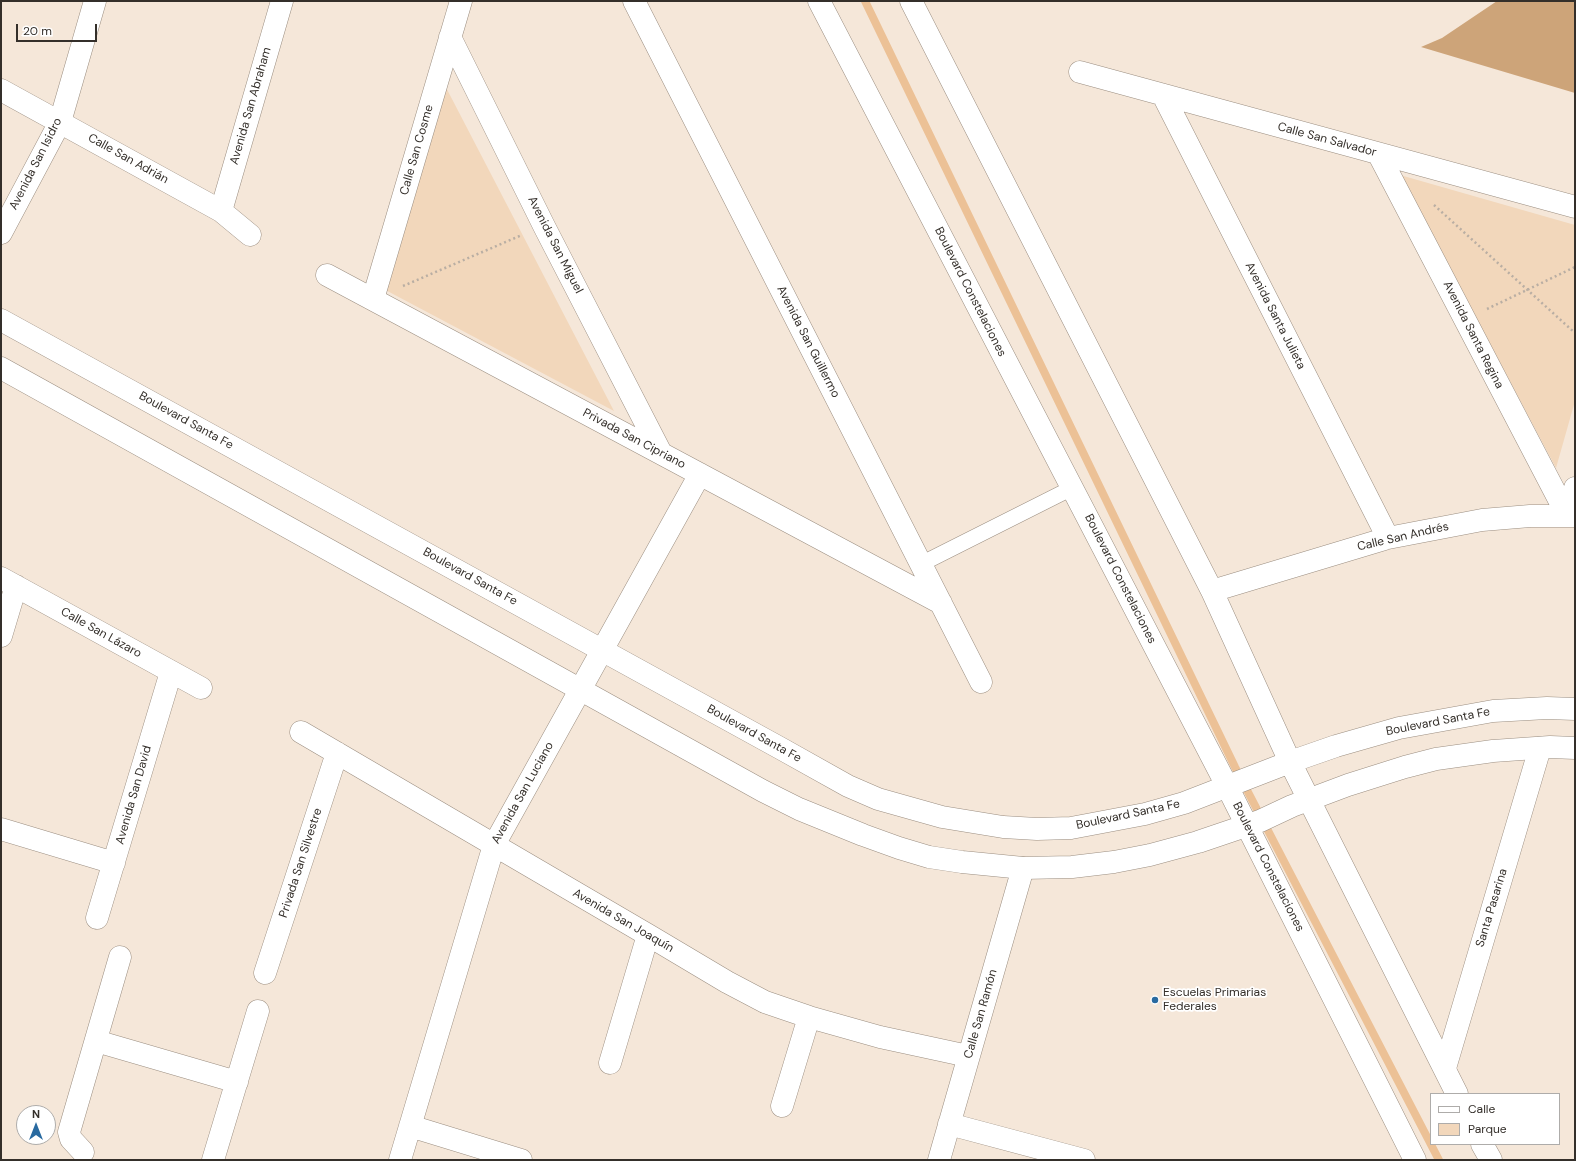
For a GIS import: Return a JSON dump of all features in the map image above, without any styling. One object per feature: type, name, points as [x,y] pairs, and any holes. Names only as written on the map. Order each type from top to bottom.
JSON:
[{"type":"street","name":"Avenida San Isidro","points":[[1,233],[60,122],[95,1]]},
{"type":"street","name":"Avenida San Abraham","points":[[221,211],[282,1]]},
{"type":"street","name":"Calle San Cosme","points":[[373,299],[460,1]]},
{"type":"street","name":"Avenida San Guillermo","points":[[634,1],[982,682]]},
{"type":"street","name":"Boulevard Constelaciones","points":[[819,1],[1072,488],[1254,823],[1415,1160]]},
{"type":"street","points":[[911,1],[1212,591],[1290,762],[1301,803],[1445,1068],[1457,1093]]},
{"type":"street","name":"Avenida San Miguel","points":[[450,37],[544,226],[661,453]]},
{"type":"street","name":"Calle San Salvador","points":[[1080,72],[1379,155],[1575,207]]},
{"type":"street","name":"Calle San Adrián","points":[[1,90],[221,211],[250,235]]},
{"type":"street","name":"Avenida Santa Julieta","points":[[1163,95],[1388,538]]},
{"type":"street","name":"Avenida Santa Regina","points":[[1379,155],[1571,516]]},
{"type":"street","name":"Privada San Cipriano","points":[[328,275],[941,603]]},
{"type":"street","name":"Boulevard Santa Fe","points":[[1,320],[848,786],[878,799],[942,817],[1003,827],[1037,829],[1071,828],[1145,814],[1184,803],[1290,762],[1336,746],[1399,728],[1493,711],[1575,708]]},
{"type":"street","points":[[1,368],[781,800],[799,809],[863,835],[929,857],[1023,868],[1072,867],[1114,862],[1150,855],[1198,842],[1254,823],[1301,803],[1380,774],[1436,759],[1472,753],[1540,748],[1575,748]]},
{"type":"street","name":"Avenida San Luciano","points":[[400,1160],[494,845],[700,474]]},
{"type":"street","points":[[1571,516],[1575,488]]},
{"type":"street","name":"Calle San Andrés","points":[[1212,591],[1388,538],[1482,520],[1530,516],[1571,516]]},
{"type":"street","points":[[1,636],[9,582]]},
{"type":"street","name":"Calle San Lázaro","points":[[9,582],[201,688]]},
{"type":"street","name":"Avenida San David","points":[[97,918],[171,672]]},
{"type":"street","name":"Avenida San Joaquín","points":[[301,732],[727,982],[765,1002],[809,1017],[880,1037],[968,1056]]},
{"type":"street","name":"Santa Pasarina","points":[[1445,1068],[1540,748]]},
{"type":"street","name":"Privada San Silvestre","points":[[265,973],[337,753]]},
{"type":"street","points":[[1,829],[114,863]]},
{"type":"street","name":"Calle San Ramón","points":[[939,1160],[1023,868]]},
{"type":"street","points":[[610,1063],[648,935]]},
{"type":"street","points":[[83,1152],[71,1139],[69,1132],[120,956]]},
{"type":"street","points":[[213,1160],[258,1011]]},
{"type":"street","points":[[782,1106],[809,1017]]},
{"type":"street","points":[[96,1041],[237,1082]]},
{"type":"street","points":[[949,1124],[1084,1160]]},
{"type":"street","points":[[410,1126],[521,1160]]},
{"type":"street","points":[[1482,1145],[1490,1160]]},
{"type":"lane","points":[[921,564],[1072,488]]},
{"type":"path","points":[[1430,201],[1575,333]]},
{"type":"path","points":[[373,299],[544,226]]},
{"type":"path","points":[[1465,319],[1575,267]]},
{"type":"green space","points":[[439,74],[614,411],[376,285]]},
{"type":"green space","points":[[1400,175],[1575,225],[1575,401],[1556,468]]},
{"type":"shaded area","points":[[1497,1],[1575,1],[1575,93],[1421,47],[1442,38]]},
{"type":"waterway","points":[[865,1],[1235,767],[1430,1143]]},
{"type":"waterway","points":[[1431,1145],[1439,1160]]},
{"type":"place","name":"Escuelas Primarias Federales","points":[[1155,1000]]}]
